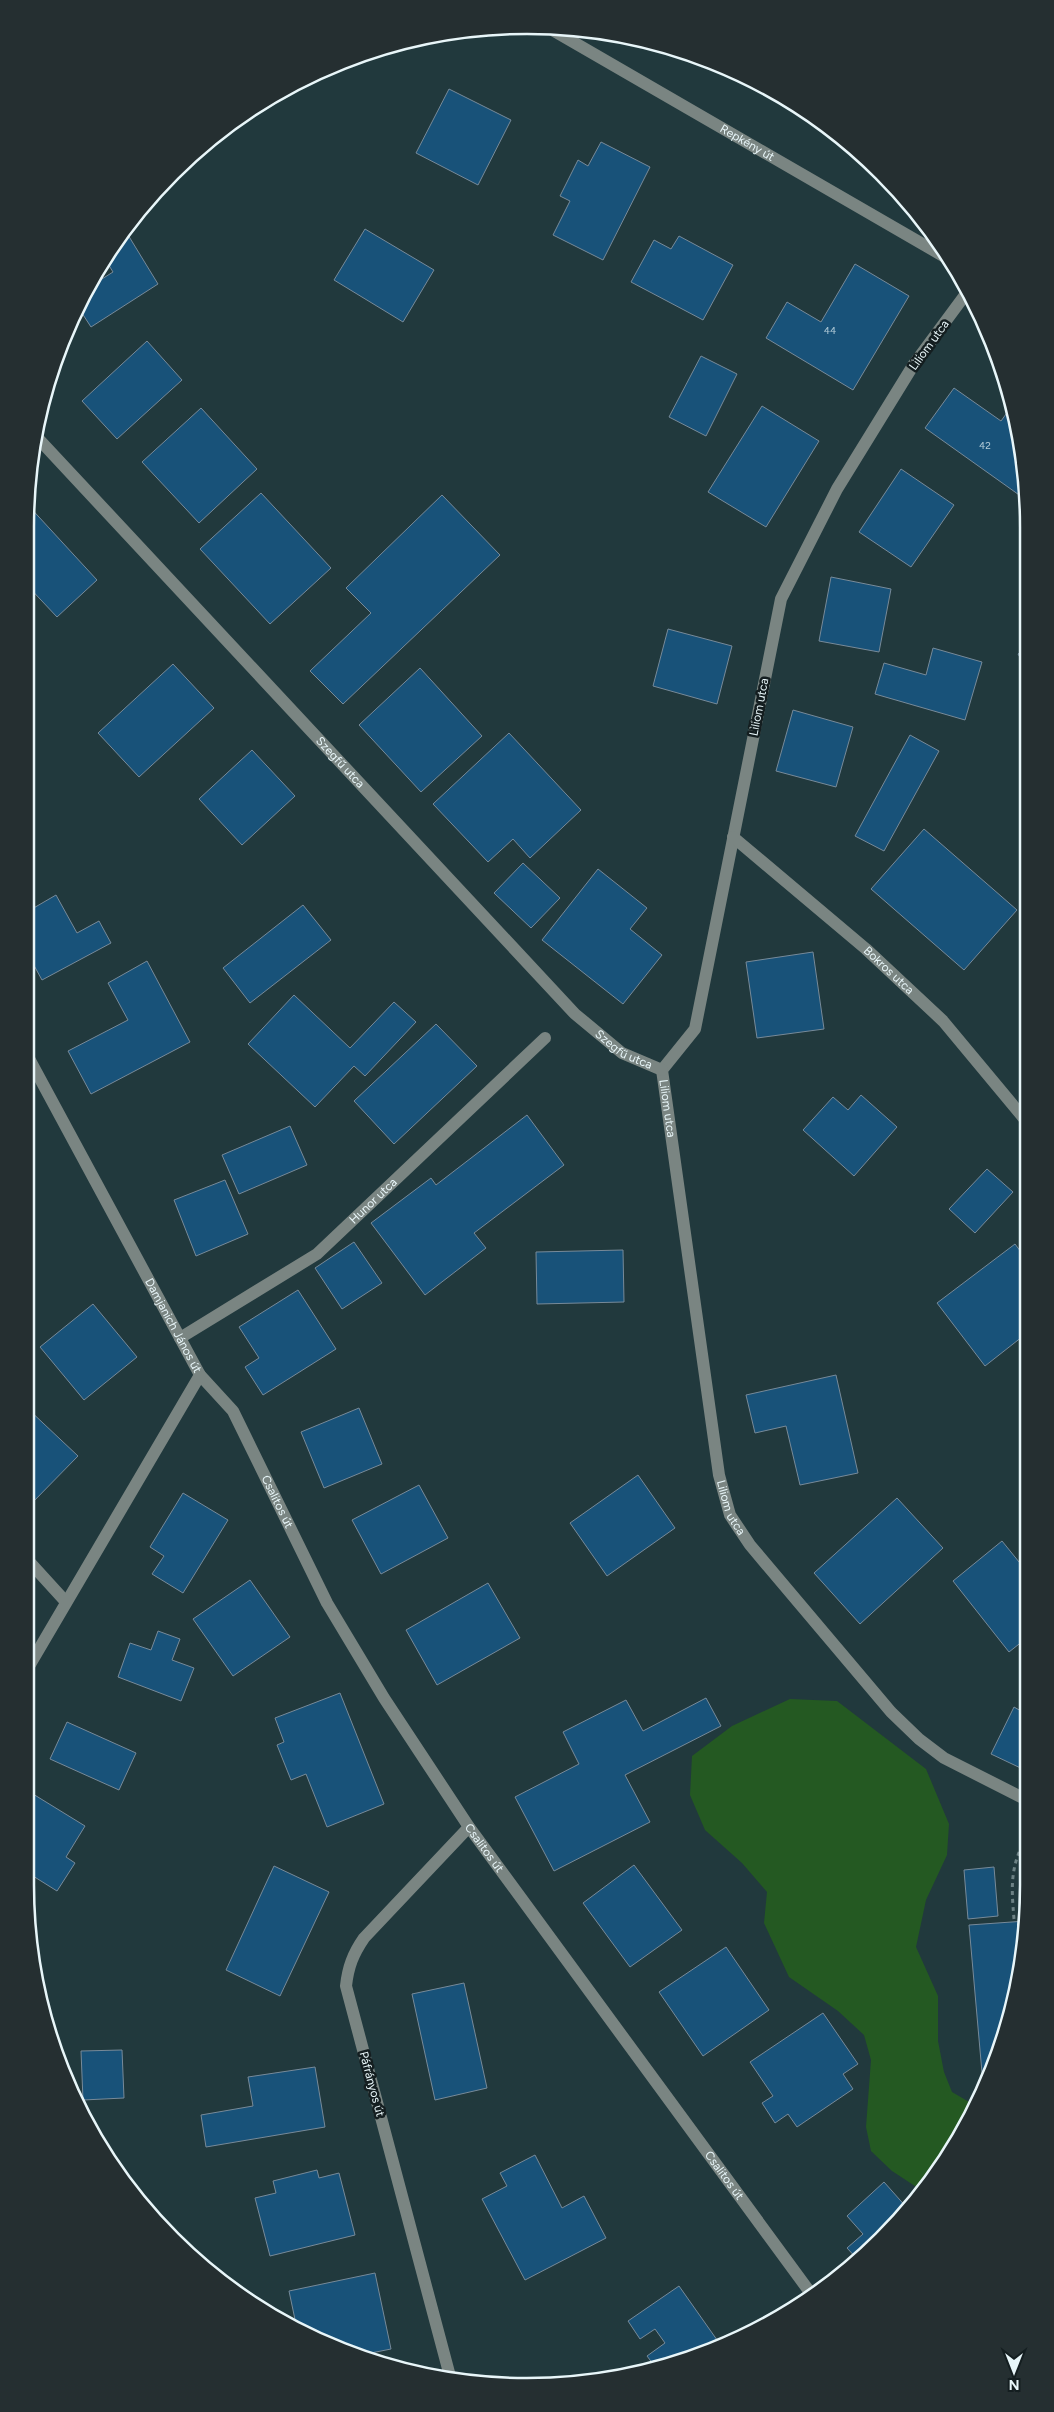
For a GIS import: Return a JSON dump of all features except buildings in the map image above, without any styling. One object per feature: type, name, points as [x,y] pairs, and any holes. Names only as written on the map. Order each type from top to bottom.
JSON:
[{"type":"street","name":"Repkény út","points":[[562,35],[935,250]]},
{"type":"street","name":"Liliom utca","points":[[963,298],[914,364],[837,489],[781,599],[696,1029],[662,1070],[719,1475],[730,1515],[756,1552],[891,1712],[944,1758],[1020,1796]]},
{"type":"street","name":"Szegfű utca","points":[[41,442],[575,1014],[622,1053],[662,1070]]},
{"type":"street","name":"Bokros utca","points":[[733,837],[866,949],[942,1021],[1020,1114]]},
{"type":"street","name":"Hunor utca","points":[[180,1338],[317,1254],[545,1038]]},
{"type":"street","name":"Damjanich János út","points":[[34,1068],[200,1375],[34,1657]]},
{"type":"street","name":"Csalitos út","points":[[200,1375],[233,1411],[326,1604],[384,1698],[469,1827],[808,2290]]},
{"type":"street","points":[[34,1568],[66,1602]]},
{"type":"street","name":"Páfrányos út","points":[[450,2372],[346,1986],[353,1954],[364,1938],[469,1827]]},
{"type":"path","points":[[1014,1919],[1011,1886],[1013,1868],[1020,1853]]},
{"type":"green space","points":[[790,1699],[837,1701],[926,1769],[949,1824],[947,1855],[926,1900],[916,1947],[938,1996],[938,2041],[944,2072],[952,2092],[969,2102],[954,2132],[916,2187],[892,2171],[871,2151],[866,2127],[871,2060],[864,2035],[838,2011],[789,1977],[764,1923],[767,1892],[742,1863],[705,1830],[690,1795],[692,1756],[732,1726]]}]
